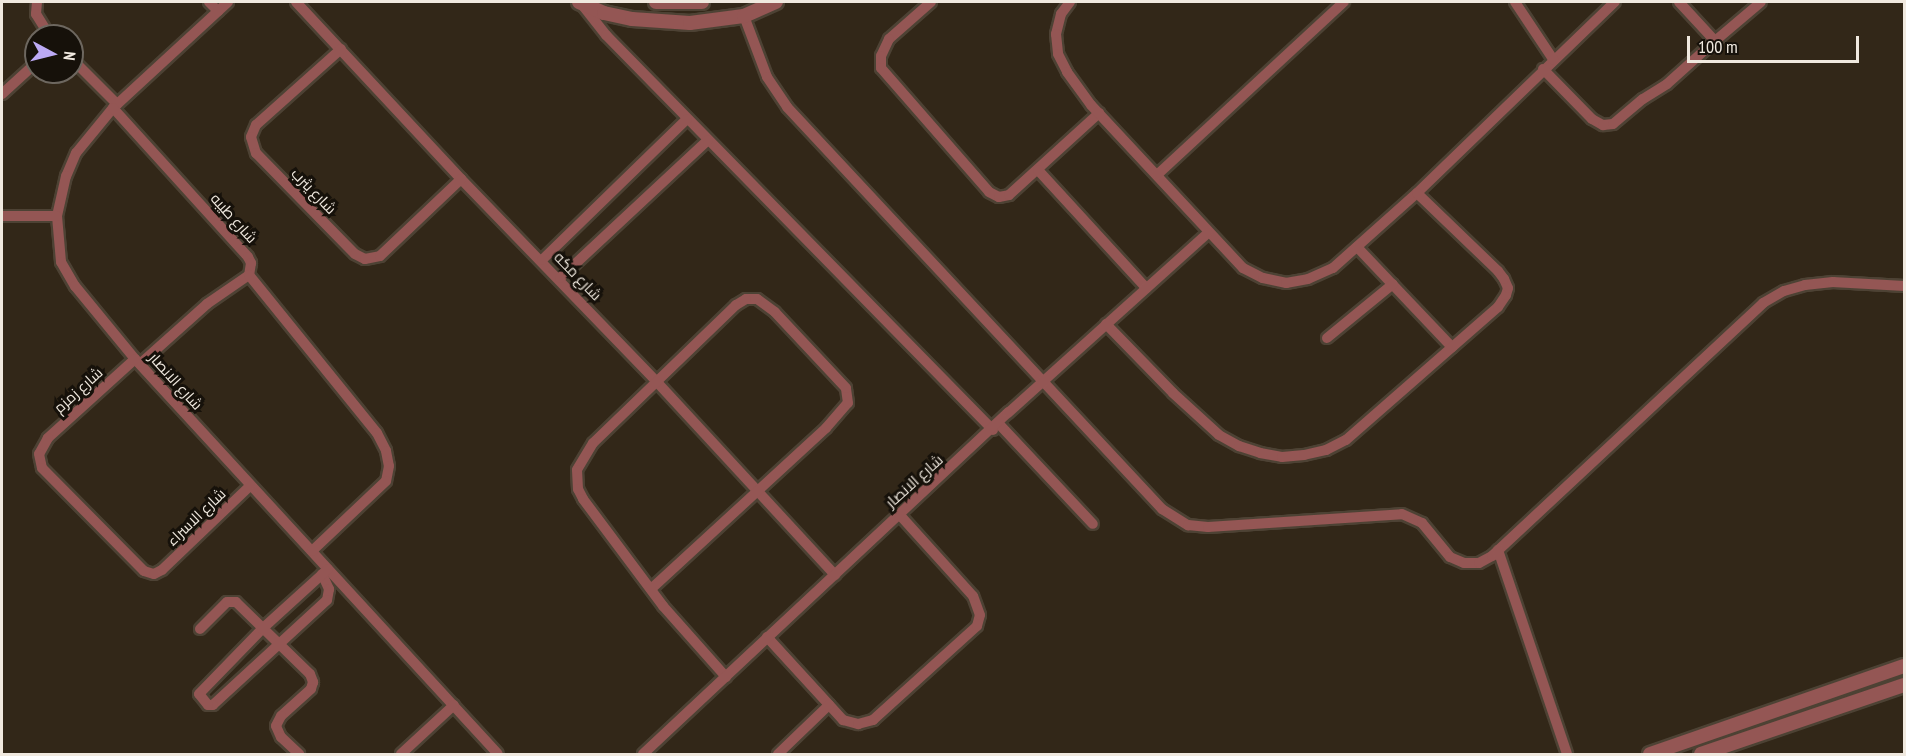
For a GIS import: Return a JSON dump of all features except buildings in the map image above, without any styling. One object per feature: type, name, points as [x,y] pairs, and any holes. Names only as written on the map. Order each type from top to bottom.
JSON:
[{"type":"street","points":[[37,2],[36,14],[42,24]]},
{"type":"street","points":[[209,2],[218,11]]},
{"type":"street","name":"شارع الانصار","points":[[228,2],[115,106],[76,153],[66,176],[57,216],[61,262],[75,286],[138,361],[250,486],[312,551],[325,571],[498,754]]},
{"type":"street","name":"شارع مكه","points":[[296,2],[656,381],[835,575]]},
{"type":"street","points":[[580,2],[604,13],[661,22],[700,22],[744,16],[776,2]]},
{"type":"street","points":[[580,2],[606,35],[687,119],[1093,524]]},
{"type":"street","points":[[656,2],[702,2]]},
{"type":"street","points":[[931,2],[889,39],[881,56],[881,68],[988,192],[999,197],[1009,195],[1099,113]]},
{"type":"street","points":[[1070,2],[1061,14],[1056,34],[1058,54],[1066,72],[1099,113],[1208,233],[1243,268],[1263,278],[1286,283],[1308,279],[1333,268],[1417,192],[1553,58],[1615,2]]},
{"type":"street","points":[[1157,175],[1344,2]]},
{"type":"street","points":[[1515,2],[1553,58]]},
{"type":"street","points":[[1679,2],[1715,41]]},
{"type":"street","points":[[1542,69],[1592,119],[1603,125],[1613,124],[1643,99],[1667,84],[1761,2]]},
{"type":"street","points":[[744,16],[767,77],[787,106],[1162,509],[1188,525],[1208,527],[1402,514],[1422,523],[1445,551],[1457,561],[1479,563],[1497,550],[1763,303],[1784,291],[1805,285],[1833,282],[1905,286]]},
{"type":"street","name":"شارع يثرب","points":[[341,49],[256,125],[250,137],[256,153],[355,254],[364,259],[380,256],[461,178]]},
{"type":"street","name":"شارع طيبه","points":[[84,73],[249,257],[251,269],[249,275]]},
{"type":"street","points":[[2,94],[24,74]]},
{"type":"street","points":[[542,260],[687,119]]},
{"type":"street","points":[[560,279],[708,140]]},
{"type":"street","points":[[1038,170],[1146,288]]},
{"type":"street","points":[[1106,324],[1173,393],[1219,435],[1239,446],[1282,457],[1304,456],[1326,450],[1346,440],[1498,307],[1508,288],[1498,271],[1417,192]]},
{"type":"street","points":[[2,216],[57,216]]},
{"type":"street","name":"شارع الانصار","points":[[643,754],[899,514],[1208,233]]},
{"type":"street","points":[[1357,247],[1452,347]]},
{"type":"street","points":[[138,361],[207,304],[249,275],[377,433],[386,451],[389,466],[387,481],[312,551]]},
{"type":"street","points":[[1327,339],[1393,284]]},
{"type":"street","points":[[651,589],[844,411],[848,404],[846,388],[775,312],[757,299],[746,299],[736,304],[593,443],[581,459],[576,479],[584,499],[651,589],[688,637],[726,676]]},
{"type":"street","name":"شارع زمزم","points":[[138,361],[42,445],[39,454],[42,468],[144,571],[154,574],[162,570]]},
{"type":"street","name":"شارع الاسراء","points":[[162,570],[250,486]]},
{"type":"street","points":[[767,637],[843,720],[858,724],[873,720],[977,626],[980,615],[973,596],[899,514]]},
{"type":"street","points":[[1497,550],[1567,754]]},
{"type":"street","points":[[325,571],[329,589],[327,600],[213,705],[208,705],[199,694],[262,629],[325,571]]},
{"type":"street","points":[[200,629],[227,602],[236,602],[310,675],[311,689],[281,716],[276,726],[281,737],[299,754]]},
{"type":"street","points":[[1650,754],[1905,666]]},
{"type":"street","points":[[1701,754],[1728,750],[1905,685]]},
{"type":"street","points":[[401,754],[453,705]]},
{"type":"street","points":[[778,754],[830,705]]}]
